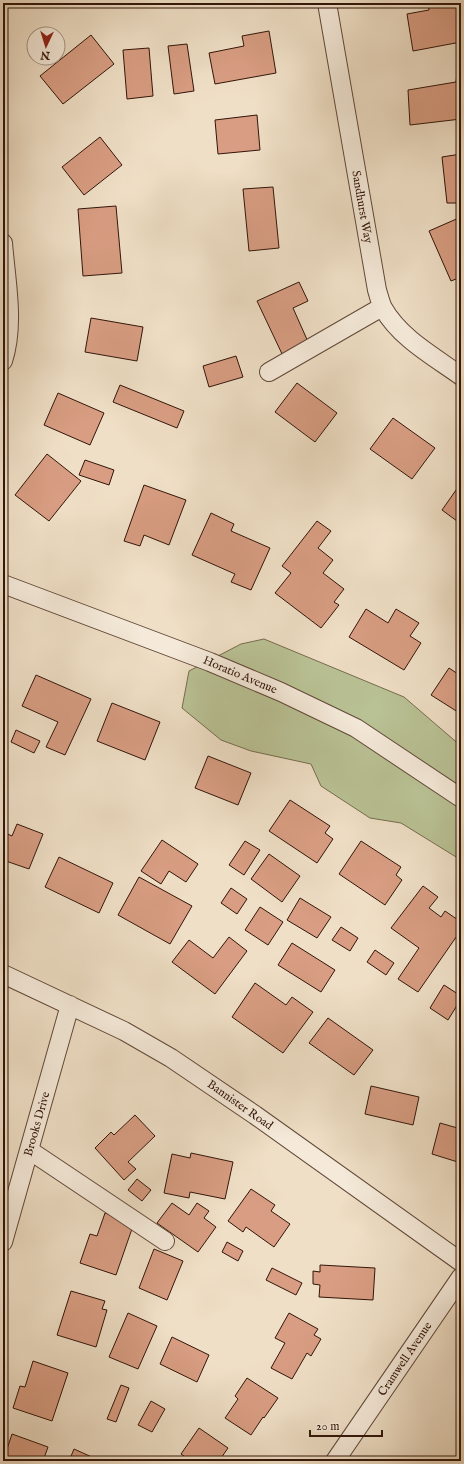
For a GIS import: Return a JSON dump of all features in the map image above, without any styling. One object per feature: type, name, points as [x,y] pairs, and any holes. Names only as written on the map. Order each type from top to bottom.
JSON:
[{"type":"street","name":"Sandhurst Way","points":[[327,3],[377,290],[382,307],[396,326],[419,346],[461,376]]},
{"type":"street","points":[[3,243],[9,309],[7,340],[3,361]]},
{"type":"street","points":[[270,372],[382,307]]},
{"type":"street","name":"Horatio Avenue","points":[[3,584],[210,662],[281,692],[356,728],[461,798]]},
{"type":"street","name":"Bannister Road","points":[[3,974],[124,1031],[170,1058],[255,1115],[461,1262]]},
{"type":"street","name":"Brooks Drive","points":[[3,1242],[70,1005]]},
{"type":"street","points":[[29,1150],[165,1241]]},
{"type":"street","name":"Cramwell Avenue","points":[[335,1461],[461,1277]]},
{"type":"green space","points":[[264,639],[404,697],[461,746],[461,860],[401,823],[370,818],[321,786],[311,764],[251,751],[221,740],[182,708],[189,671],[241,644]]},
{"type":"building","points":[[428,3],[461,3],[461,42],[413,51],[407,14],[429,10]]},
{"type":"building","points":[[269,31],[276,73],[215,84],[209,53],[244,46],[242,36]]},
{"type":"building","points":[[91,35],[114,64],[63,104],[40,76],[52,66],[66,66],[66,55]]},
{"type":"building","points":[[187,44],[194,91],[174,94],[168,46]]},
{"type":"building","points":[[149,48],[153,96],[127,99],[123,50]]},
{"type":"building","points":[[458,66],[461,66],[461,119],[410,125],[408,90],[456,82]]},
{"type":"building","points":[[257,115],[260,150],[218,154],[215,120]]},
{"type":"building","points":[[100,137],[122,165],[84,195],[62,167]]},
{"type":"building","points":[[461,154],[461,203],[447,203],[442,157]]},
{"type":"building","points":[[273,187],[279,248],[249,251],[243,189]]},
{"type":"building","points":[[116,206],[122,273],[83,276],[78,209]]},
{"type":"building","points":[[461,217],[461,277],[451,281],[429,231]]},
{"type":"building","points":[[299,282],[308,301],[293,308],[309,344],[283,356],[257,301]]},
{"type":"building","points":[[91,318],[143,327],[137,361],[85,352]]},
{"type":"building","points":[[236,356],[243,377],[209,387],[203,366]]},
{"type":"building","points":[[297,383],[337,413],[315,442],[275,412]]},
{"type":"building","points":[[120,385],[184,411],[177,428],[113,402]]},
{"type":"building","points":[[58,393],[104,413],[90,445],[44,425]]},
{"type":"building","points":[[393,418],[435,448],[412,479],[370,449]]},
{"type":"building","points":[[47,454],[81,481],[49,521],[15,495]]},
{"type":"building","points":[[85,460],[114,470],[109,485],[79,475]]},
{"type":"building","points":[[461,483],[461,524],[442,510]]},
{"type":"building","points":[[144,485],[186,500],[169,545],[144,535],[140,546],[124,541]]},
{"type":"building","points":[[211,513],[234,524],[231,531],[270,548],[251,590],[231,582],[235,574],[192,555]]},
{"type":"building","points":[[317,521],[331,531],[318,548],[333,560],[323,573],[344,589],[334,602],[339,605],[321,628],[275,593],[291,573],[282,566]]},
{"type":"building","points":[[366,609],[388,623],[396,609],[419,623],[410,636],[421,643],[404,670],[349,637]]},
{"type":"building","points":[[449,668],[461,676],[461,714],[431,695]]},
{"type":"building","points":[[36,675],[91,699],[65,755],[46,747],[58,722],[22,706]]},
{"type":"building","points":[[112,703],[160,722],[145,760],[97,741]]},
{"type":"building","points":[[16,730],[40,741],[34,753],[11,742]]},
{"type":"building","points":[[208,756],[251,773],[238,805],[195,788]]},
{"type":"building","points":[[290,800],[330,826],[325,833],[333,839],[317,863],[269,831]]},
{"type":"building","points":[[17,824],[43,834],[29,869],[3,860],[3,832],[12,836]]},
{"type":"building","points":[[162,840],[198,864],[186,882],[169,871],[161,884],[141,871]]},
{"type":"building","points":[[245,841],[260,850],[244,875],[229,865]]},
{"type":"building","points":[[361,841],[401,867],[396,875],[402,880],[385,905],[339,874]]},
{"type":"building","points":[[269,854],[300,876],[282,902],[251,879]]},
{"type":"building","points":[[59,857],[113,883],[99,913],[45,887]]},
{"type":"building","points":[[139,877],[192,906],[170,944],[118,915]]},
{"type":"building","points":[[423,886],[438,897],[429,908],[441,917],[445,911],[461,922],[461,930],[418,992],[398,979],[419,948],[391,928]]},
{"type":"building","points":[[231,888],[247,899],[237,914],[221,903]]},
{"type":"building","points":[[300,898],[331,917],[317,938],[287,920]]},
{"type":"building","points":[[260,907],[283,922],[268,945],[245,930]]},
{"type":"building","points":[[341,927],[358,938],[350,951],[332,940]]},
{"type":"building","points":[[229,937],[247,951],[215,994],[172,962],[189,940],[213,958]]},
{"type":"building","points":[[292,943],[335,970],[321,992],[278,965]]},
{"type":"building","points":[[375,950],[394,963],[386,975],[367,962]]},
{"type":"building","points":[[255,983],[286,1005],[292,997],[313,1012],[283,1053],[232,1017]]},
{"type":"building","points":[[444,985],[461,996],[461,999],[448,1020],[430,1008]]},
{"type":"building","points":[[328,1018],[373,1050],[354,1075],[309,1043]]},
{"type":"building","points":[[371,1086],[419,1097],[413,1125],[365,1114]]},
{"type":"building","points":[[135,1115],[155,1136],[128,1162],[136,1169],[124,1180],[95,1148],[111,1132],[114,1135]]},
{"type":"building","points":[[440,1123],[461,1129],[461,1163],[432,1154]]},
{"type":"building","points":[[191,1153],[233,1162],[225,1199],[190,1192],[189,1198],[164,1193],[172,1154],[190,1158]]},
{"type":"building","points":[[137,1179],[151,1190],[142,1201],[128,1190]]},
{"type":"building","points":[[251,1189],[275,1205],[271,1211],[290,1224],[274,1247],[246,1227],[243,1232],[228,1221]]},
{"type":"building","points":[[172,1203],[189,1215],[197,1203],[209,1211],[204,1218],[216,1227],[198,1252],[157,1223]]},
{"type":"building","points":[[105,1213],[134,1223],[116,1275],[80,1263],[90,1234],[97,1236]]},
{"type":"building","points":[[227,1242],[243,1251],[238,1261],[222,1252]]},
{"type":"building","points":[[154,1249],[183,1261],[167,1300],[139,1288]]},
{"type":"building","points":[[320,1265],[375,1268],[373,1300],[319,1297],[320,1285],[313,1284],[313,1271],[320,1272]]},
{"type":"building","points":[[272,1268],[302,1283],[296,1295],[266,1280]]},
{"type":"building","points":[[71,1291],[105,1301],[102,1309],[107,1310],[96,1347],[57,1335]]},
{"type":"building","points":[[128,1313],[157,1326],[138,1369],[109,1357]]},
{"type":"building","points":[[289,1313],[318,1329],[314,1335],[321,1339],[311,1356],[307,1353],[292,1379],[271,1368],[285,1343],[275,1338]]},
{"type":"building","points":[[172,1337],[209,1355],[197,1382],[160,1364]]},
{"type":"building","points":[[33,1361],[68,1373],[52,1421],[13,1408],[20,1386],[25,1387]]},
{"type":"building","points":[[247,1378],[278,1398],[251,1435],[225,1418],[238,1399],[235,1396]]},
{"type":"building","points":[[121,1385],[129,1388],[116,1422],[107,1419]]},
{"type":"building","points":[[151,1401],[165,1409],[152,1432],[138,1425]]},
{"type":"building","points":[[199,1428],[228,1448],[219,1461],[187,1461],[188,1459],[181,1454]]},
{"type":"building","points":[[12,1434],[48,1447],[43,1461],[3,1461]]},
{"type":"building","points":[[74,1449],[94,1458],[92,1461],[69,1461]]}]
